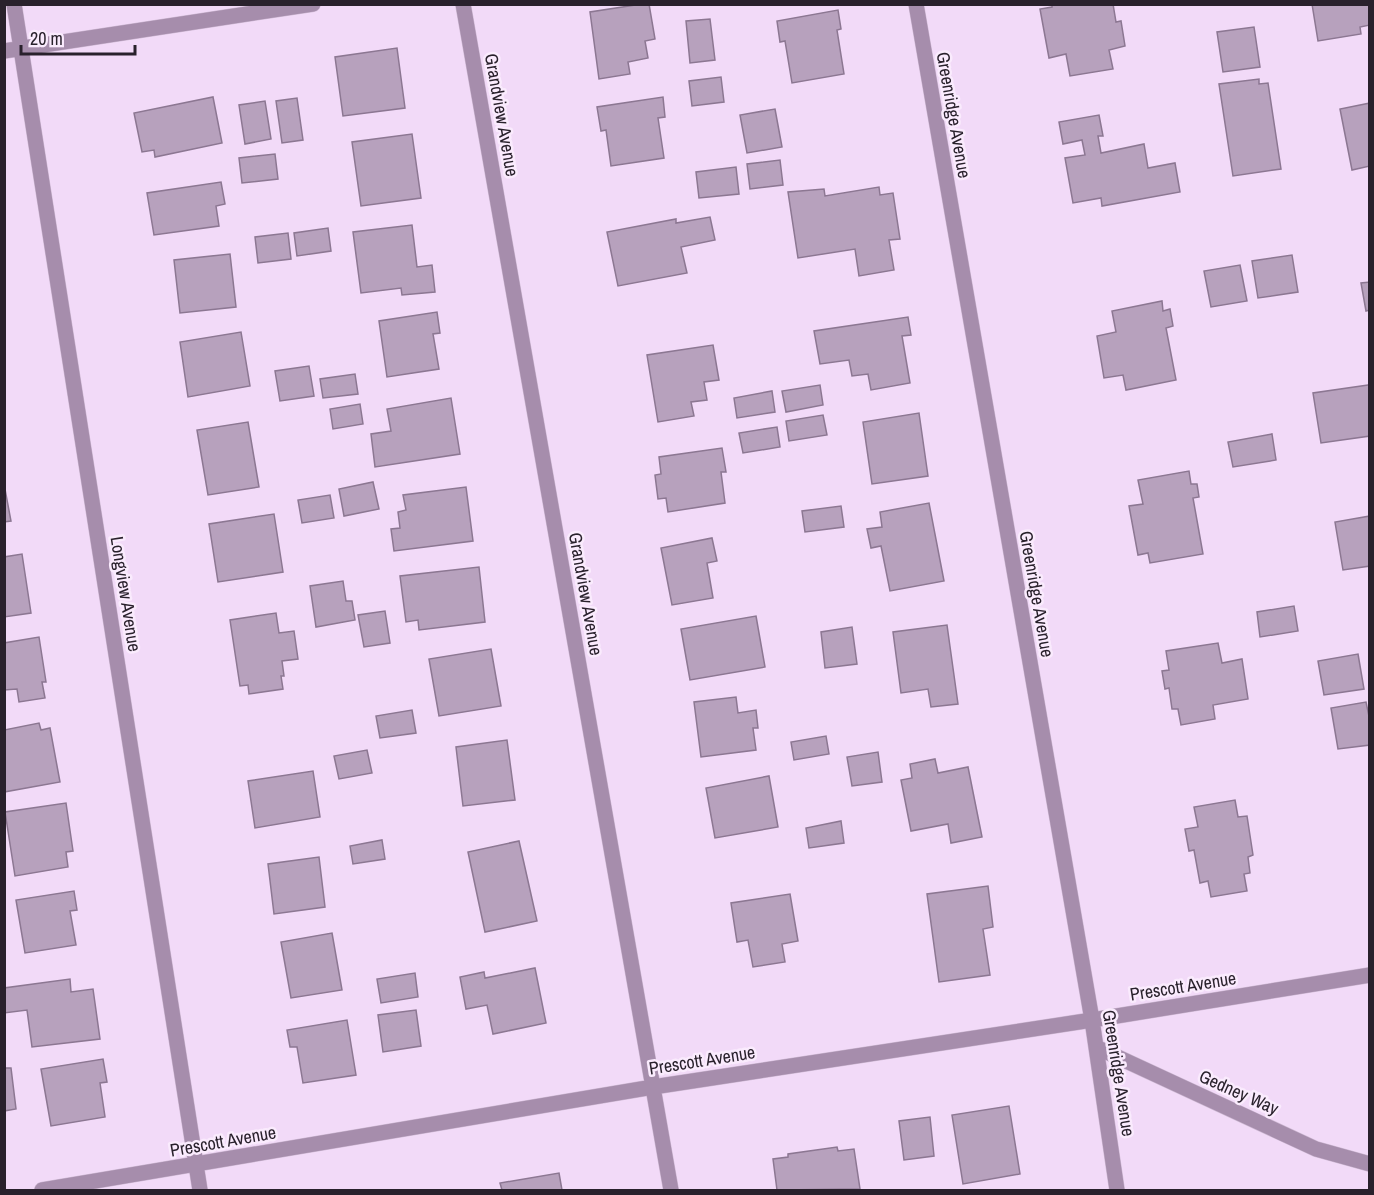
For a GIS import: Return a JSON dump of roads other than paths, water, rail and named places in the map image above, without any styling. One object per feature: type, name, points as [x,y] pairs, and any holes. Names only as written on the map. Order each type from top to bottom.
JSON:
[{"type":"street","name":"Longview Avenue","points":[[14,4],[200,1191]]},
{"type":"street","points":[[4,51],[314,4]]},
{"type":"street","name":"Grandview Avenue","points":[[463,4],[671,1191]]},
{"type":"street","name":"Greenridge Avenue","points":[[916,4],[1092,1020],[1118,1191]]},
{"type":"street","name":"Prescott Avenue","points":[[42,1191],[652,1087],[1370,975]]},
{"type":"street","name":"Gedney Way","points":[[1096,1047],[1316,1149],[1370,1164]]}]
